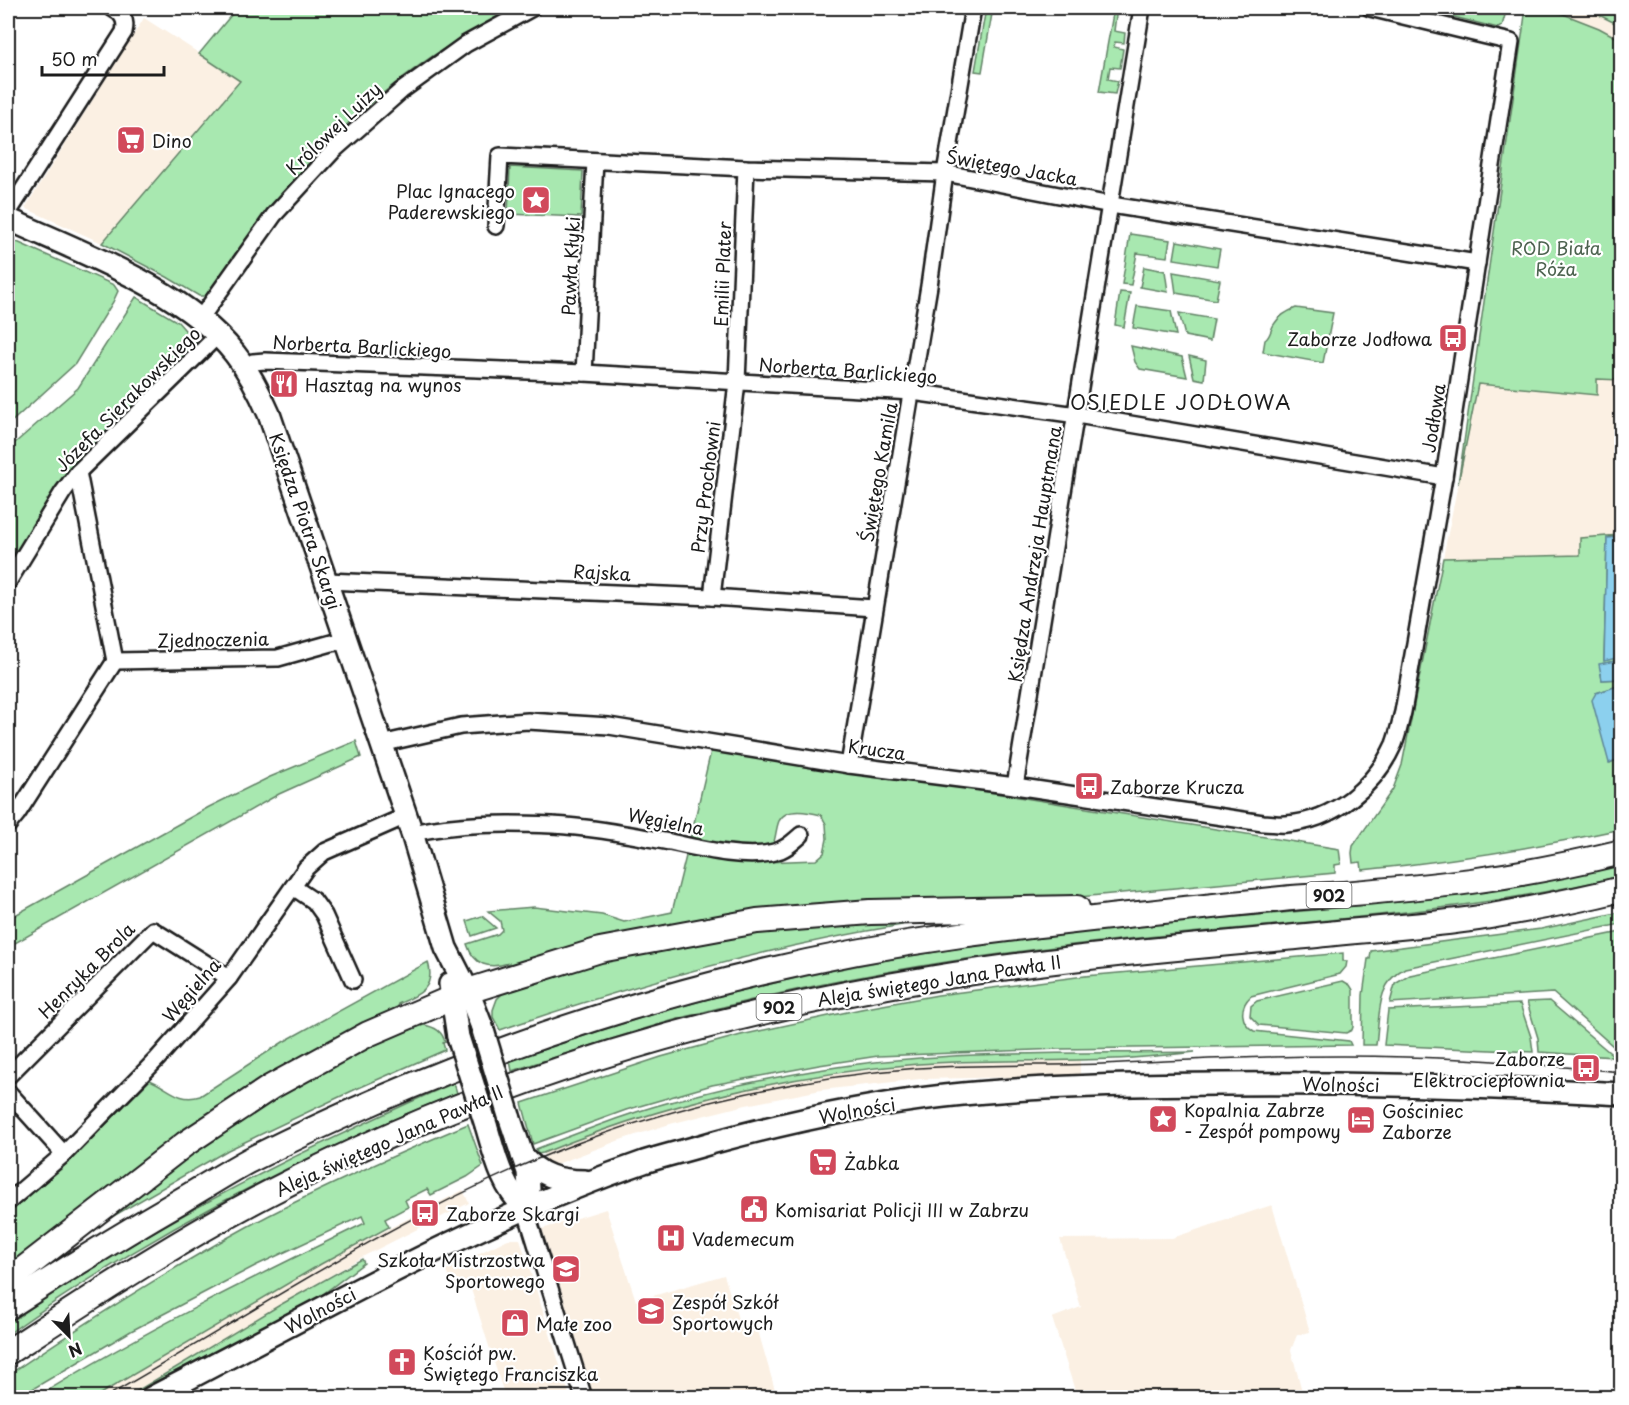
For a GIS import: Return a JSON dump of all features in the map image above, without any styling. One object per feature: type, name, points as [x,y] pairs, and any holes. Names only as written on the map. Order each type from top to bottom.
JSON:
[{"type":"main road","name":"Aleja świętego Jana Pawła II","points":[[8,1307],[114,1239],[244,1163],[378,1099],[473,1060],[538,1037],[690,991],[812,961],[957,936],[1190,909],[1469,881],[1562,866],[1622,852]]},
{"type":"main road","name":"Aleja świętego Jana Pawła II","points":[[8,1352],[144,1264],[269,1193],[337,1160],[486,1095],[558,1069],[658,1039],[774,1008],[937,977],[1058,960],[1476,918],[1622,889]]},
{"type":"main road","points":[[8,1281],[185,1143],[271,1087],[368,1034],[459,995],[600,950],[757,921],[870,912],[1024,908],[1190,909]]},
{"type":"street","points":[[8,213],[124,32],[126,25],[124,17],[112,8]]},
{"type":"street","name":"Królowej Luizy","points":[[200,319],[274,214],[334,150],[411,84],[466,44],[532,8]]},
{"type":"street","name":"Świętego Kamila","points":[[849,765],[930,286],[945,172],[973,8]]},
{"type":"street","name":"Księdza Andrzeja Hauptmana","points":[[1015,786],[1142,8]]},
{"type":"street","name":"Jodłowa","points":[[1362,789],[1381,767],[1395,742],[1403,712],[1444,477],[1512,42],[1370,8]]},
{"type":"street","name":"Świętego Jacka","points":[[496,226],[500,156],[746,168],[945,172],[1111,205],[1478,263]]},
{"type":"street","name":"Pawła Kłyki","points":[[584,373],[595,160]]},
{"type":"street","name":"Emilii Plater","points":[[737,382],[746,168]]},
{"type":"street","name":"Księdza Piotra Skargi","points":[[8,219],[133,277],[172,299],[218,335],[245,367],[258,389],[269,414],[327,581],[409,825],[459,995],[458,1036],[504,1182],[525,1208]]},
{"type":"street","name":"Józefa Sierakowskiego","points":[[8,582],[63,492],[78,472],[218,335]]},
{"type":"street","name":"Norberta Barlickiego","points":[[245,367],[253,362],[265,361],[584,373],[912,392],[1077,415],[1444,477]]},
{"type":"street","name":"Przy Prochowni","points":[[712,597],[737,382]]},
{"type":"street","points":[[8,825],[116,661],[78,472]]},
{"type":"street","name":"Rajska","points":[[327,581],[712,597],[874,608]]},
{"type":"street","name":"Zjednoczenia","points":[[116,661],[278,658],[346,639]]},
{"type":"street","name":"Krucza","points":[[381,744],[462,726],[528,721],[609,726],[849,765],[1286,824],[1309,820],[1328,813],[1346,803],[1362,789]]},
{"type":"street","name":"Węgielna","points":[[8,1202],[64,1154],[149,1068],[229,978],[306,868],[324,852],[409,825],[431,829],[481,824],[554,825],[617,832],[724,852],[755,854],[774,852],[789,846],[801,835]]},
{"type":"street","points":[[293,887],[314,901],[324,915],[353,980]]},
{"type":"street","name":"Henryka Brola","points":[[8,1076],[153,930],[229,978]]},
{"type":"street","name":"Księdza Piotra Skargi","points":[[459,995],[482,1028],[528,1172],[530,1188],[525,1208]]},
{"type":"street","name":"Wolności","points":[[151,1398],[525,1208],[591,1181],[683,1151],[760,1129],[831,1113],[933,1097],[1000,1091],[1151,1084],[1332,1083],[1622,1094]]},
{"type":"street","points":[[8,1092],[64,1154]]},
{"type":"street","points":[[522,1155],[534,1169],[548,1176],[568,1181],[591,1181]]},
{"type":"street","points":[[487,1226],[497,1214],[503,1199],[504,1182]]},
{"type":"street","points":[[525,1208],[584,1398]]},
{"type":"shaded area","points":[[1548,8],[1592,10],[1621,26],[1621,40],[1599,28]]},
{"type":"shaded area","points":[[144,18],[241,80],[102,243],[25,208]]},
{"type":"shaded area","points":[[1597,379],[1621,380],[1621,535],[1581,538],[1581,555],[1443,558],[1478,384],[1597,394]]},
{"type":"shaded area","points":[[1080,1060],[1080,1076],[920,1079],[821,1090],[746,1105],[670,1124],[549,1167],[543,1153],[615,1125],[666,1109],[743,1090],[819,1076],[919,1064]]},
{"type":"shaded area","points":[[463,1190],[469,1203],[362,1257],[125,1397],[98,1396],[321,1264]]},
{"type":"shaded area","points":[[1272,1205],[1310,1332],[1297,1335],[1291,1350],[1302,1397],[1077,1397],[1052,1318],[1081,1307],[1060,1239],[1172,1238]]},
{"type":"shaded area","name":"Zespół Szkół Sportowych","points":[[606,1209],[636,1301],[724,1275],[740,1325],[755,1320],[777,1397],[594,1397],[542,1229]]},
{"type":"shaded area","points":[[508,1239],[520,1239],[570,1397],[505,1397],[469,1283],[455,1289],[445,1270]]},
{"type":"green space","points":[[237,8],[514,8],[424,62],[363,110],[334,137],[281,195],[211,290],[205,296],[199,296],[102,243],[240,81],[199,54]]},
{"type":"green space","points":[[986,8],[993,8],[982,72],[975,71]]},
{"type":"green space","points":[[1114,8],[1117,8],[1114,31],[1125,33],[1124,43],[1115,42],[1114,47],[1123,49],[1120,68],[1110,67],[1108,79],[1118,81],[1115,94],[1099,92]]},
{"type":"green space","points":[[1418,8],[1507,8],[1502,26],[1498,28]]},
{"type":"green space","name":"ROD Biała Róża","points":[[1526,8],[1548,8],[1599,28],[1621,40],[1621,380],[1597,379],[1597,395],[1478,384],[1458,484]]},
{"type":"green space","points":[[1585,8],[1612,13],[1621,18],[1621,26]]},
{"type":"green space","name":"Plac Ignacego Paderewskiego","points":[[510,167],[583,171],[581,217],[508,214]]},
{"type":"green space","points":[[1130,234],[1170,240],[1167,257],[1137,253],[1131,285],[1122,284]]},
{"type":"green space","points":[[8,238],[114,285],[118,291],[75,364],[8,425]]},
{"type":"green space","points":[[1177,241],[1220,249],[1217,266],[1174,259]]},
{"type":"green space","points":[[1144,267],[1165,271],[1168,292],[1140,287]]},
{"type":"green space","points":[[1173,272],[1220,280],[1216,300],[1176,293]]},
{"type":"green space","points":[[1120,292],[1130,293],[1124,327],[1115,325]]},
{"type":"green space","points":[[136,297],[178,322],[196,343],[67,474],[8,569],[8,449],[78,388]]},
{"type":"green space","points":[[1137,306],[1171,311],[1176,335],[1133,328]]},
{"type":"green space","points":[[1296,308],[1333,313],[1323,363],[1263,352],[1265,340],[1273,325],[1284,314]]},
{"type":"green space","points":[[1179,313],[1214,319],[1210,341],[1185,336]]},
{"type":"green space","points":[[1131,346],[1182,357],[1187,377],[1140,369],[1135,362]]},
{"type":"green space","points":[[1189,356],[1206,360],[1204,380],[1194,378]]},
{"type":"green space","points":[[1621,535],[1607,538],[1604,660],[1621,657],[1621,660],[1600,664],[1602,680],[1621,679],[1621,685],[1596,693],[1610,763],[1621,758],[1621,829],[1524,848],[1428,862],[1362,870],[1361,862],[1353,863],[1353,846],[1393,789],[1402,765],[1443,558],[1580,555],[1580,538]]},
{"type":"green space","points":[[356,741],[361,757],[279,794],[8,947],[8,919],[209,807],[270,777]]},
{"type":"green space","points":[[711,751],[951,786],[1339,849],[1341,864],[1335,865],[1335,873],[1079,897],[838,908],[511,969],[509,963],[495,966],[483,964],[474,957],[467,944],[498,934],[502,930],[500,921],[488,911],[534,907],[602,915],[624,922],[672,912],[687,852],[764,862],[816,860],[824,853],[827,839],[826,824],[821,815],[805,812],[792,812],[782,816],[773,845],[751,850],[690,840]]},
{"type":"green space","points":[[1621,865],[1621,876],[1487,901],[1352,918],[1081,944],[907,968],[707,1011],[512,1071],[510,1061],[685,1005],[875,962],[964,947],[1097,930],[1426,899],[1557,879]]},
{"type":"green space","points":[[1621,912],[1621,924],[1405,968],[1396,974],[1384,991],[1379,1011],[1376,1045],[1362,1045],[1363,995],[1371,951],[1541,929]]},
{"type":"green space","points":[[482,916],[496,928],[472,936],[467,921]]},
{"type":"green space","points":[[905,922],[902,925],[800,944],[699,969],[500,1030],[493,1017],[497,999],[505,991],[557,970],[751,930]]},
{"type":"green space","points":[[1621,932],[1621,1053],[1553,993],[1390,1003],[1395,984],[1410,975]]},
{"type":"green space","points":[[1343,953],[1343,961],[1347,961],[1346,967],[1340,974],[1251,996],[1244,1005],[1243,1015],[1246,1024],[1254,1031],[1349,1041],[1351,1045],[1060,1049],[878,1056],[712,1085],[626,1110],[533,1144],[522,1103],[661,1057],[741,1035],[861,1009],[938,995],[1085,976]]},
{"type":"green space","points":[[428,962],[430,978],[428,984],[419,994],[398,1004],[399,1010],[8,1272],[8,1211],[61,1169],[150,1080],[186,1098],[200,1096],[283,1042]]},
{"type":"green space","points":[[1343,981],[1353,990],[1353,1027],[1346,1033],[1259,1025],[1250,1016],[1251,1006],[1257,1001]]},
{"type":"green space","points":[[1549,1001],[1615,1057],[1539,1052],[1538,1038],[1527,1002]]},
{"type":"green space","points":[[1520,1004],[1531,1037],[1533,1052],[1384,1045],[1388,1010]]},
{"type":"green space","points":[[424,1025],[440,1032],[444,1038],[445,1050],[228,1150],[105,1221],[104,1219],[250,1109],[406,1026],[408,1030]]},
{"type":"green space","points":[[1195,1052],[1114,1059],[942,1062],[822,1075],[680,1106],[543,1153],[538,1154],[536,1149],[663,1104],[740,1085],[837,1067],[971,1055]]},
{"type":"green space","points":[[454,1083],[457,1093],[340,1143],[225,1200],[169,1231],[60,1298],[8,1334],[8,1324],[112,1257],[183,1215],[292,1158]]},
{"type":"green space","points":[[468,1124],[483,1166],[467,1177],[431,1195],[427,1189],[405,1200],[408,1207],[385,1219],[389,1227],[321,1264],[95,1397],[37,1397],[158,1328],[365,1223],[362,1216],[255,1266],[131,1331],[19,1397],[8,1397],[8,1375],[184,1263],[300,1200]]},
{"type":"green space","points":[[362,1259],[364,1263],[319,1297],[132,1394],[280,1305]]},
{"type":"water","points":[[1621,537],[1621,657],[1604,661],[1607,538]]},
{"type":"water","points":[[1621,660],[1621,679],[1602,680],[1599,664]]},
{"type":"water","points":[[1621,685],[1621,758],[1609,763],[1592,700],[1596,693]]},
{"type":"tram line","points":[[104,1398],[393,1229],[513,1169],[617,1129],[744,1094],[831,1078],[918,1068],[1330,1056],[1433,1058],[1622,1072]]},
{"type":"place","name":"Dino","points":[[131,140]]},
{"type":"place","name":"Plac Ignacego Paderewskiego","points":[[536,200]]},
{"type":"place","name":"Zaborze Jodłowa","points":[[1453,338]]},
{"type":"place","name":"Hasztag na wynos","points":[[284,384]]},
{"type":"place","name":"Zaborze Krucza","points":[[1089,786]]},
{"type":"place","name":"Zaborze Elektrociepłownia","points":[[1586,1068]]},
{"type":"place","name":"Kopalnia Zabrze - Zespół pompowy","points":[[1163,1119]]},
{"type":"place","name":"Gościniec Zaborze","points":[[1361,1120]]},
{"type":"place","name":"Żabka","points":[[823,1162]]},
{"type":"place","name":"Komisariat Policji III w Zabrzu","points":[[754,1209]]},
{"type":"place","name":"Zaborze Skargi","points":[[425,1213]]},
{"type":"place","name":"Vademecum","points":[[671,1238]]},
{"type":"place","name":"Szkoła Mistrzostwa Sportowego","points":[[566,1269]]},
{"type":"place","name":"Zespół Szkół Sportowych","points":[[651,1311]]},
{"type":"place","name":"Małe zoo","points":[[515,1323]]},
{"type":"place","name":"Kościół pw. Świętego Franciszka","points":[[402,1362]]},
{"type":"district","name":"OSIEDLE JODŁOWA","points":[[1181,402]]}]
